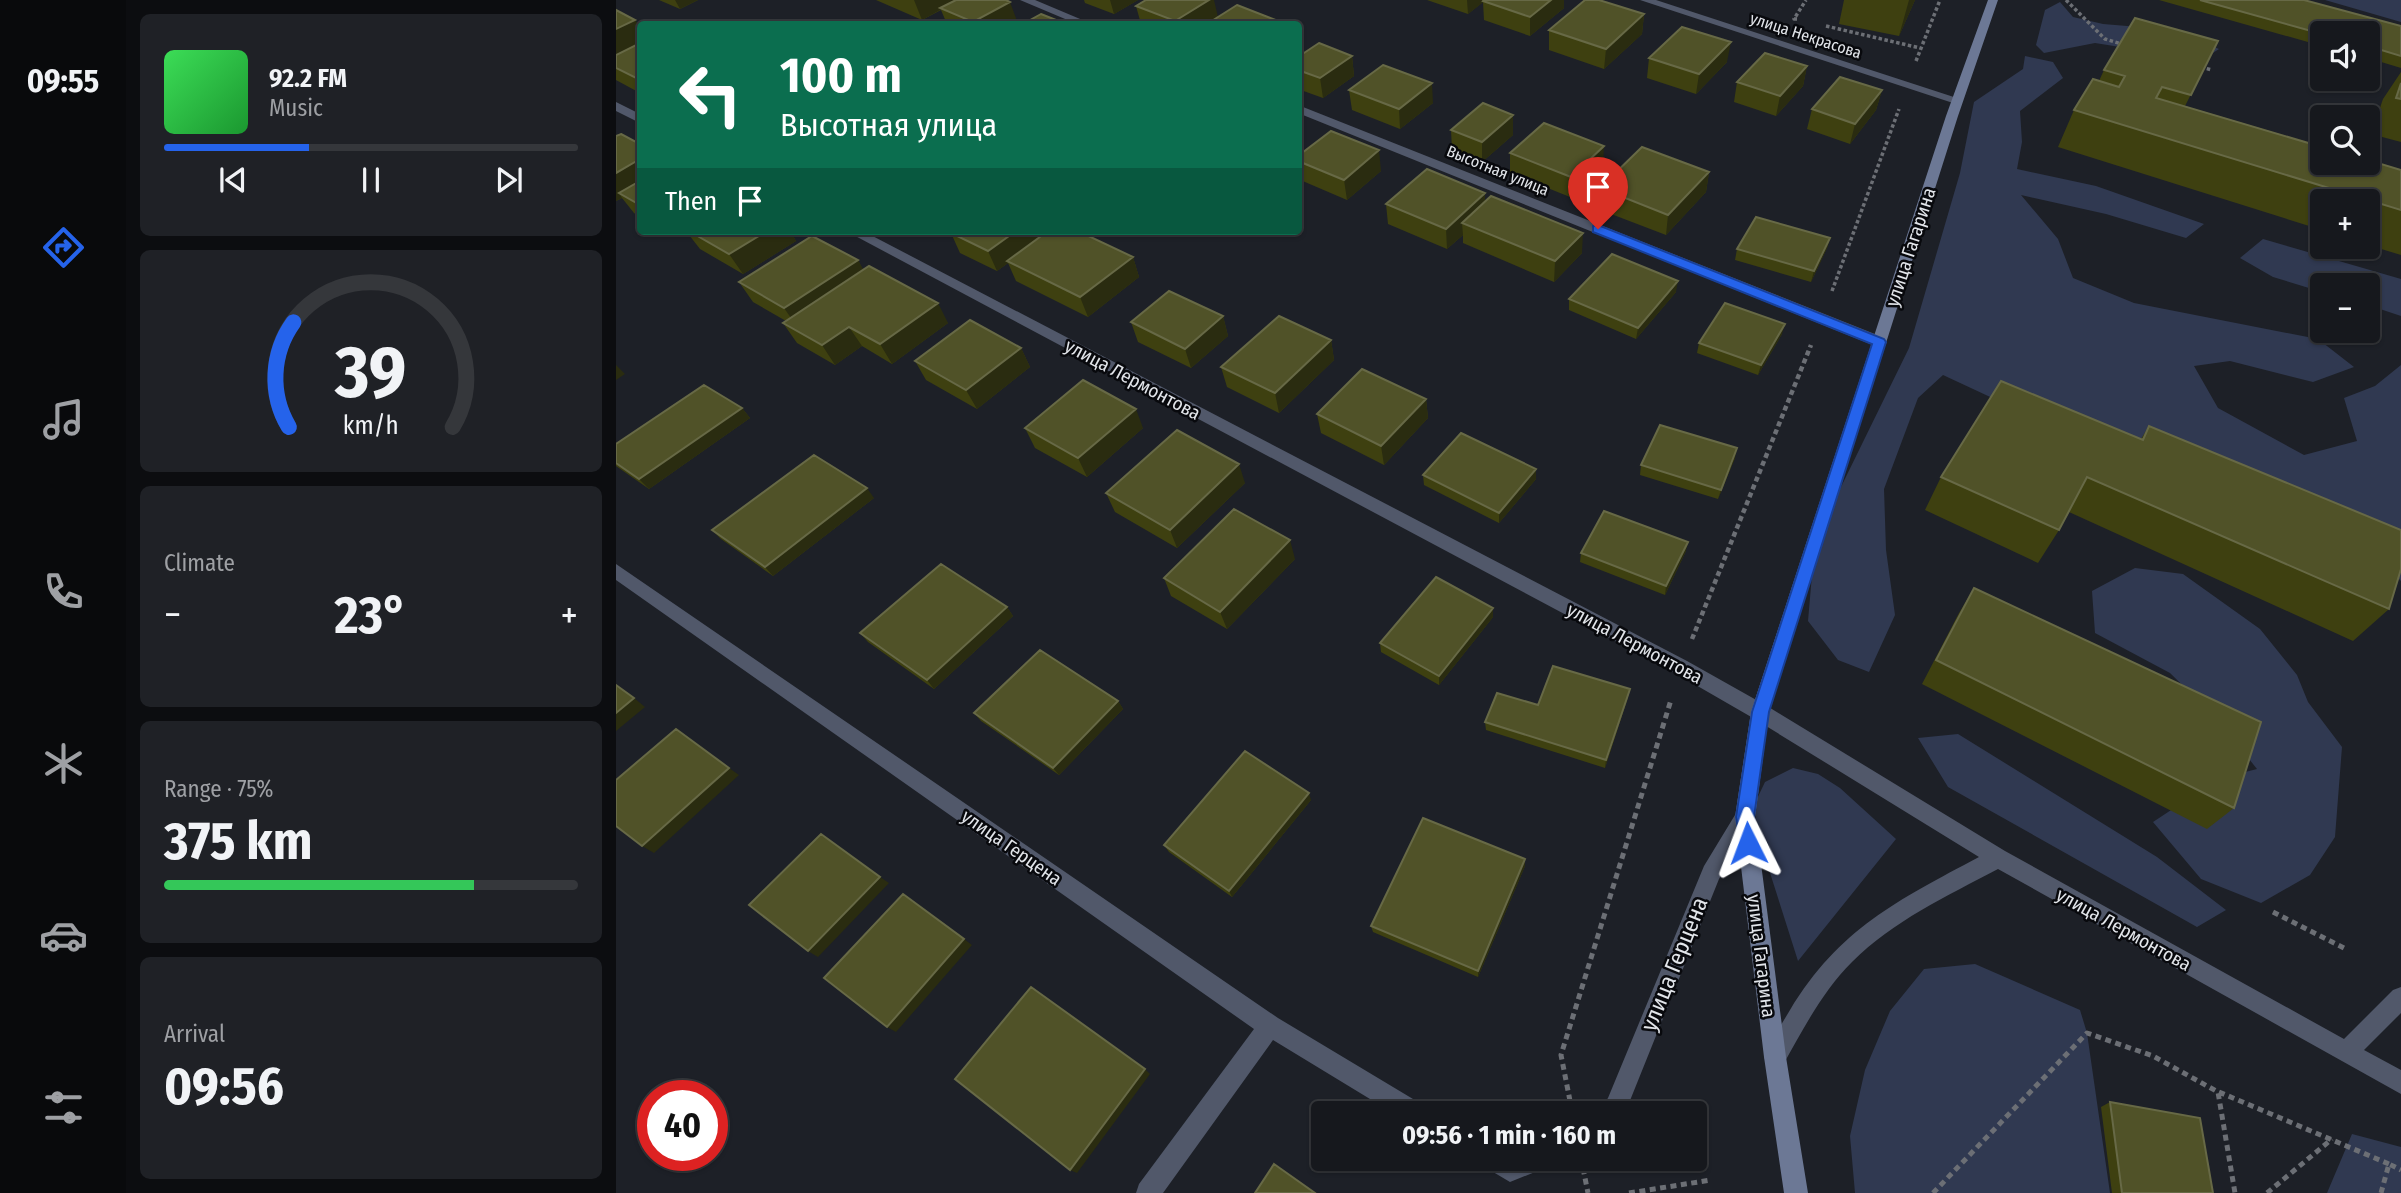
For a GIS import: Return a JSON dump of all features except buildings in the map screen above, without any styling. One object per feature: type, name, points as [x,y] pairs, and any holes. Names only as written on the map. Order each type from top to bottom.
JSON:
[{"type":"street","points":[[1025,0],[1078,21]]},
{"type":"street","name":"улица Некрасова","points":[[1645,0],[1957,100]]},
{"type":"street","name":"улица Гагарина","points":[[1796,1193],[1775,1057],[1745,817],[1760,712],[1957,100],[1993,0]]},
{"type":"street","points":[[616,106],[637,117]]},
{"type":"street","name":"Высотная улица","points":[[1302,111],[1880,342]]},
{"type":"street","name":"улица Лермонтова","points":[[861,235],[1681,667],[1760,712],[1998,858],[2401,1083]]},
{"type":"street","name":"улица Герцена","points":[[616,571],[1270,1026],[1395,1101]]},
{"type":"street","name":"улица Герцена","points":[[1618,1101],[1711,873],[1745,817]]},
{"type":"street","points":[[1775,1057],[1805,1003],[1855,944],[1912,905],[1998,858]]},
{"type":"street","points":[[2345,1053],[2401,998]]},
{"type":"street","points":[[1148,1193],[1270,1026]]},
{"type":"path","points":[[1806,0],[1794,19],[1807,22]]},
{"type":"path","points":[[1570,1101],[1561,1055],[1681,667],[1822,318],[1940,0]]},
{"type":"path","points":[[2066,0],[2105,39],[2132,47]]},
{"type":"path","points":[[1819,24],[1920,48]]},
{"type":"path","points":[[2199,66],[2212,70]]},
{"type":"path","points":[[2273,912],[2344,948]]},
{"type":"path","points":[[1933,1193],[2087,1032],[2153,1056],[2218,1092],[2401,1170]]},
{"type":"path","points":[[2218,1092],[2235,1193]]},
{"type":"path","points":[[2267,1193],[2332,1139]]},
{"type":"path","points":[[2381,1193],[2389,1164]]},
{"type":"path","points":[[1584,1171],[1588,1193]]},
{"type":"path","points":[[1629,1193],[1711,1180]]},
{"type":"shaded area","points":[[2325,0],[2401,0],[2401,22]]},
{"type":"shaded area","points":[[2060,2],[2073,17],[2103,24],[2175,30],[2219,49],[2202,60],[2095,43],[2044,53],[2036,45],[2045,10]]},
{"type":"shaded area","points":[[2025,56],[2053,62],[2063,78],[2020,111],[2022,142],[2017,169],[2096,186],[2204,224],[2186,238],[2106,214],[2021,195],[2058,239],[2073,278],[2134,303],[2310,337],[2310,343],[2323,343],[2354,367],[2313,382],[2230,361],[2194,366],[2218,408],[2304,455],[2357,441],[2344,398],[2375,386],[2401,365],[2401,581],[2357,537],[2031,416],[1943,375],[1918,398],[1884,489],[1886,550],[1895,615],[1869,672],[1838,660],[1808,621],[1815,540],[1909,348],[1960,173],[1974,102],[2023,69]]},
{"type":"shaded area","points":[[2263,239],[2310,253],[2310,259],[2332,259],[2401,279],[2401,316],[2380,309],[2380,273],[2310,273],[2310,288],[2273,277],[2240,258]]},
{"type":"shaded area","points":[[2135,568],[2183,574],[2260,629],[2297,675],[2308,702],[2342,747],[2335,837],[2310,875],[2261,903],[2201,879],[2153,822],[2218,779],[2257,769],[2218,720],[2170,673],[2095,633],[2092,591]]},
{"type":"shaded area","points":[[1958,734],[2157,857],[2226,910],[2197,927],[1948,787],[1918,738]]},
{"type":"shaded area","points":[[1793,768],[1818,774],[1840,788],[1896,839],[1798,961],[1758,835],[1754,805],[1765,782]]},
{"type":"shaded area","points":[[1975,964],[2080,1010],[2087,1033],[2110,1193],[1855,1193],[1850,1136],[1865,1070],[1890,1011],[1924,969]]},
{"type":"shaded area","points":[[2352,1134],[2401,1147],[2401,1193],[2327,1193]]},
{"type":"route","points":[[1598,229],[1880,342],[1760,712],[1745,817],[1748,843]]}]
